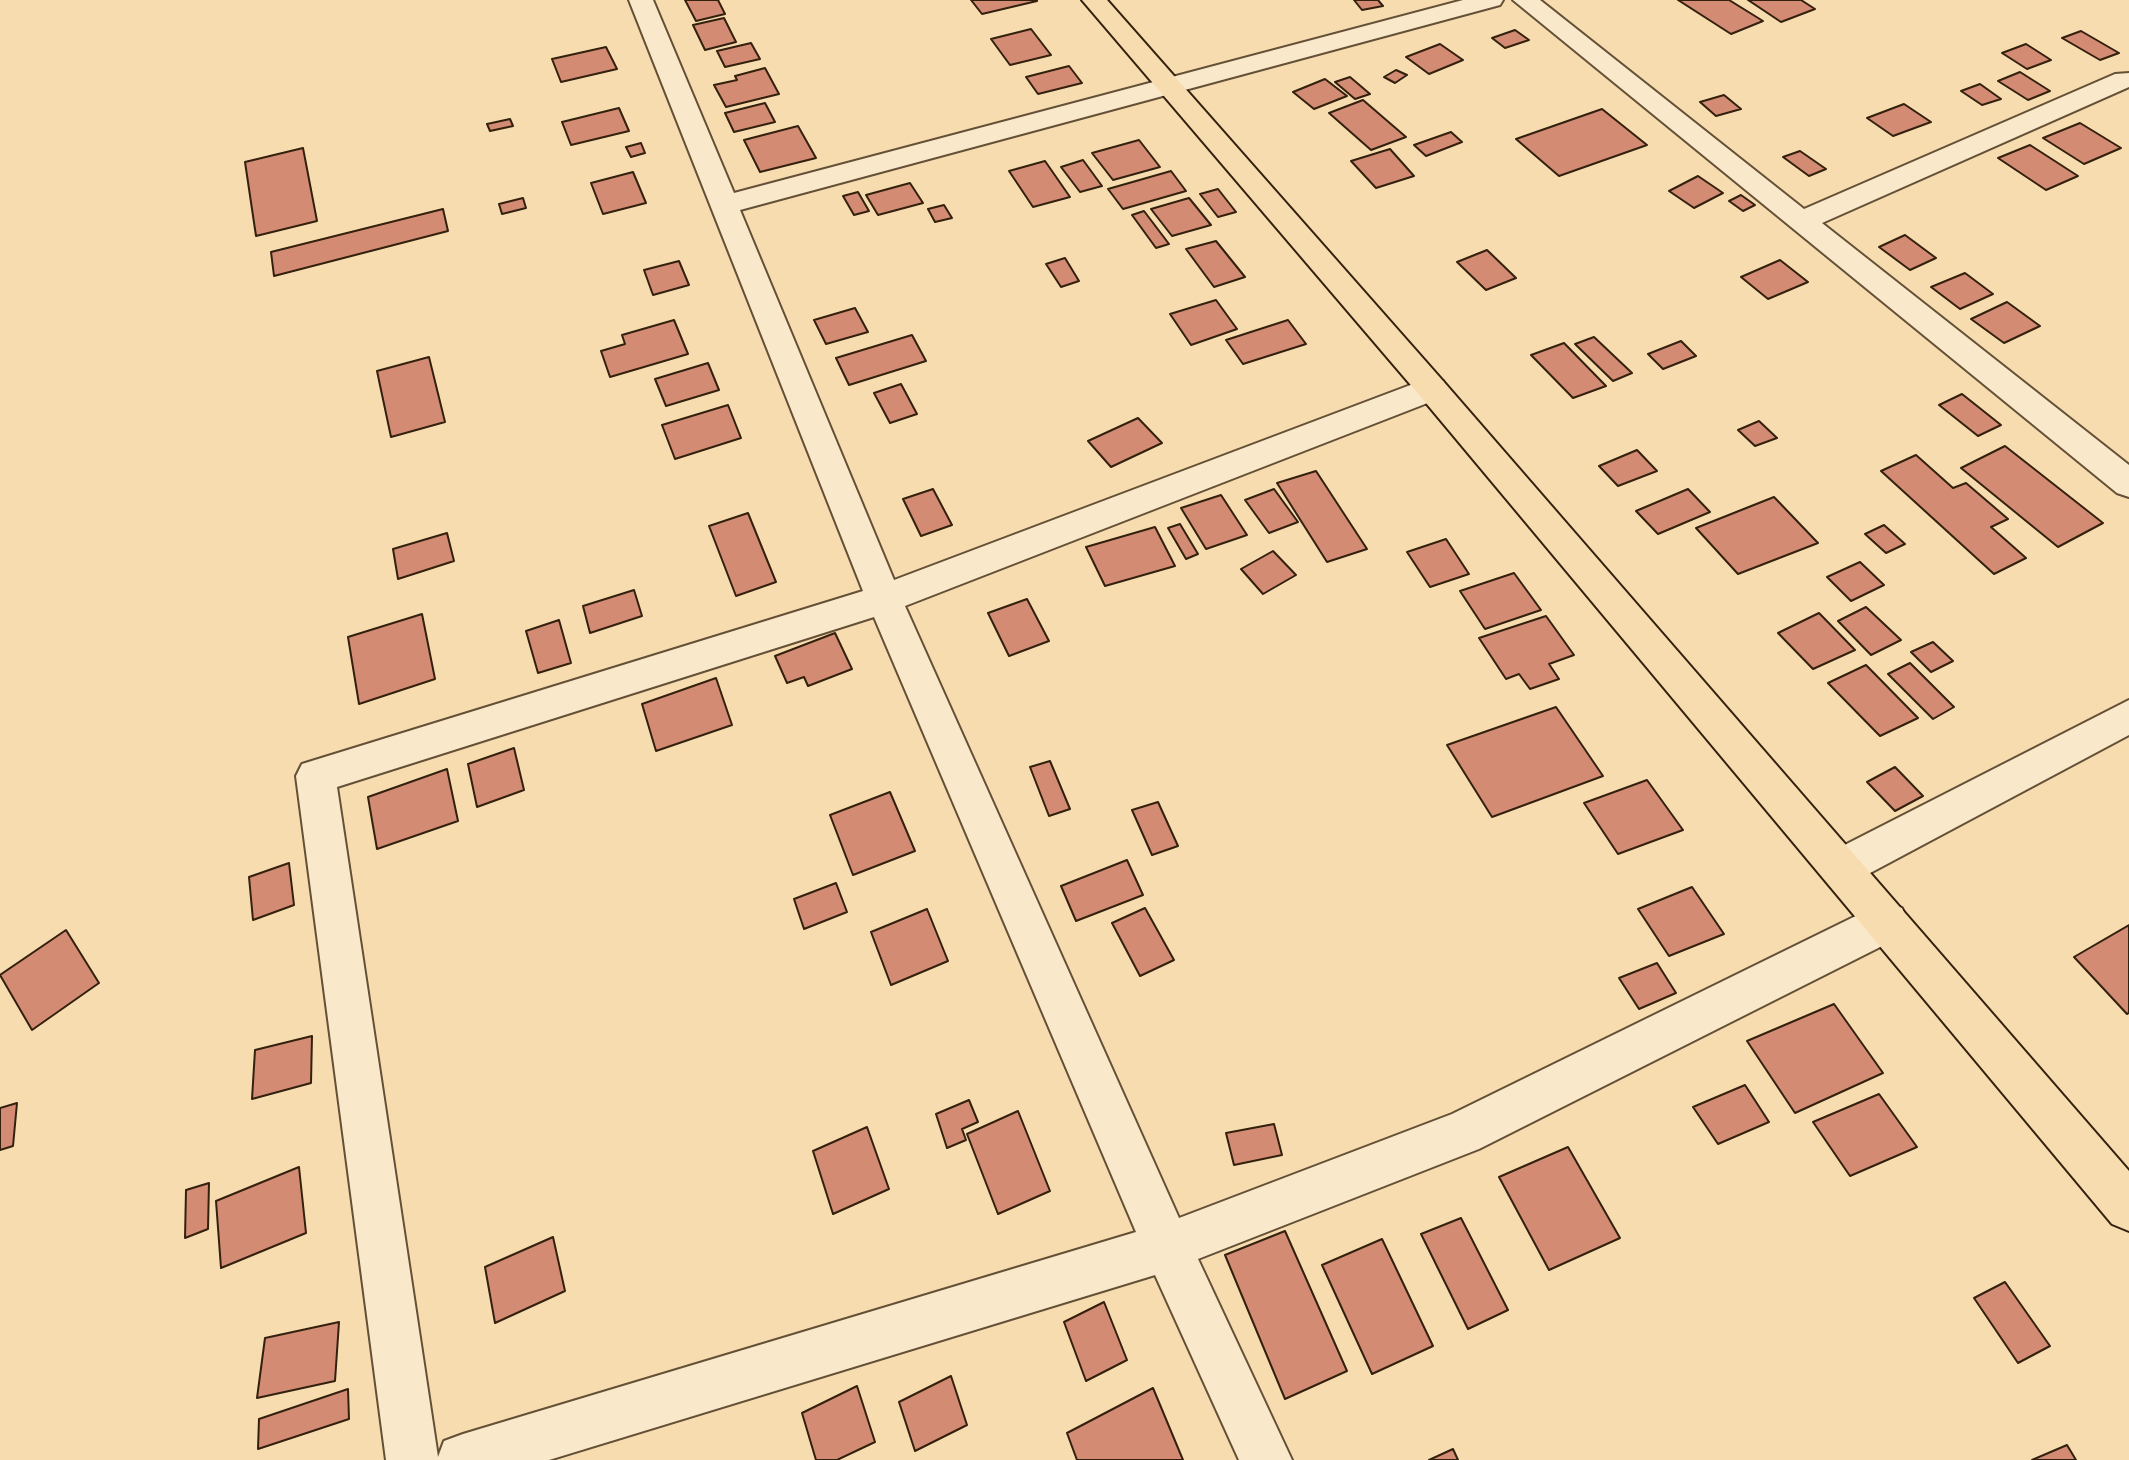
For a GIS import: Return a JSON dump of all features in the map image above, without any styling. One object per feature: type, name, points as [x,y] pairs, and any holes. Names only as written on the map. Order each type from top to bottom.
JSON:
[{"type":"highway","points":[[1094,0],[1842,867],[2129,1207]]},
{"type":"street","points":[[641,0],[884,599],[1167,1247],[1266,1460]]},
{"type":"street","points":[[725,205],[876,162],[1169,87],[1491,0]]},
{"type":"street","points":[[1525,0],[2129,484]]},
{"type":"street","points":[[1801,221],[2124,80]]},
{"type":"street","points":[[412,1460],[316,776],[884,599],[1432,389]]},
{"type":"street","points":[[1842,867],[2129,716]]},
{"type":"street","points":[[463,1460],[1167,1247],[1462,1133],[1887,922]]},
{"type":"building","points":[[685,0],[718,0],[725,14],[696,21]]},
{"type":"building","points":[[971,0],[1037,0],[1037,1],[982,14]]},
{"type":"building","points":[[1354,0],[1378,0],[1383,6],[1362,10]]},
{"type":"building","points":[[1678,0],[1729,0],[1763,21],[1731,34]]},
{"type":"building","points":[[1748,0],[1801,0],[1815,9],[1781,22]]},
{"type":"building","points":[[724,18],[736,42],[705,50],[693,25]]},
{"type":"building","points":[[1031,29],[1051,55],[1010,65],[991,39]]},
{"type":"building","points":[[1515,30],[1529,40],[1505,48],[1492,38]]},
{"type":"building","points":[[2081,31],[2119,53],[2100,60],[2062,38]]},
{"type":"building","points":[[751,43],[760,59],[725,67],[717,51]]},
{"type":"building","points":[[1440,44],[1463,60],[1429,74],[1406,57]]},
{"type":"building","points":[[2026,44],[2051,60],[2027,69],[2002,53]]},
{"type":"building","points":[[606,47],[617,69],[561,82],[552,59]]},
{"type":"building","points":[[1069,66],[1082,83],[1038,94],[1026,77]]},
{"type":"building","points":[[765,68],[779,94],[726,107],[714,85],[737,80],[735,76]]},
{"type":"building","points":[[1396,70],[1407,75],[1395,83],[1384,77]]},
{"type":"building","points":[[2020,72],[2050,91],[2028,100],[1998,81]]},
{"type":"building","points":[[1350,77],[1370,94],[1355,99],[1335,82]]},
{"type":"building","points":[[1325,79],[1347,96],[1314,109],[1293,92]]},
{"type":"building","points":[[1980,84],[2001,99],[1982,105],[1961,91]]},
{"type":"building","points":[[1724,95],[1741,109],[1716,116],[1700,102]]},
{"type":"building","points":[[1363,100],[1406,137],[1371,150],[1329,113]]},
{"type":"building","points":[[765,103],[775,122],[734,132],[725,113]]},
{"type":"building","points":[[1904,104],[1931,122],[1893,136],[1867,118]]},
{"type":"building","points":[[619,108],[629,131],[571,145],[562,122]]},
{"type":"building","points":[[1602,109],[1647,145],[1559,176],[1516,139]]},
{"type":"building","points":[[510,119],[513,126],[490,131],[487,124]]},
{"type":"building","points":[[2080,123],[2121,148],[2084,164],[2043,138]]},
{"type":"building","points":[[798,126],[816,158],[760,172],[744,140]]},
{"type":"building","points":[[1451,132],[1462,142],[1426,156],[1414,145]]},
{"type":"building","points":[[1139,140],[1160,167],[1113,180],[1092,153]]},
{"type":"building","points":[[641,143],[645,153],[631,157],[626,147]]},
{"type":"building","points":[[2030,145],[2078,176],[2046,190],[1998,158]]},
{"type":"building","points":[[303,148],[317,221],[256,236],[245,162]]},
{"type":"building","points":[[1390,149],[1414,176],[1376,188],[1351,161]]},
{"type":"building","points":[[1800,151],[1826,169],[1809,176],[1783,157]]},
{"type":"building","points":[[1083,160],[1102,186],[1080,192],[1061,167]]},
{"type":"building","points":[[1045,161],[1070,197],[1033,207],[1009,171]]},
{"type":"building","points":[[1171,171],[1186,191],[1123,209],[1108,189]]},
{"type":"building","points":[[633,172],[646,203],[603,214],[591,183]]},
{"type":"building","points":[[1698,176],[1723,193],[1694,208],[1669,191]]},
{"type":"building","points":[[910,183],[923,203],[878,215],[866,195]]},
{"type":"building","points":[[1218,189],[1236,212],[1218,217],[1200,194]]},
{"type":"building","points":[[858,192],[869,211],[854,215],[843,196]]},
{"type":"building","points":[[1741,195],[1755,205],[1743,211],[1729,201]]},
{"type":"building","points":[[523,198],[526,208],[502,214],[499,204]]},
{"type":"building","points":[[1189,198],[1211,225],[1172,236],[1151,209]]},
{"type":"building","points":[[944,205],[952,218],[935,222],[928,209]]},
{"type":"building","points":[[443,209],[448,231],[274,276],[271,252]]},
{"type":"building","points":[[1144,211],[1169,244],[1156,248],[1132,215]]},
{"type":"building","points":[[1905,235],[1936,258],[1910,270],[1879,247]]},
{"type":"building","points":[[1216,241],[1245,277],[1214,287],[1186,249]]},
{"type":"building","points":[[1487,250],[1516,278],[1486,290],[1457,262]]},
{"type":"building","points":[[1065,258],[1079,281],[1061,287],[1046,264]]},
{"type":"building","points":[[1780,260],[1808,282],[1768,299],[1741,277]]},
{"type":"building","points":[[679,261],[689,285],[653,295],[644,270]]},
{"type":"building","points":[[1965,273],[1993,294],[1960,309],[1931,287]]},
{"type":"building","points":[[1216,300],[1237,329],[1191,345],[1170,314]]},
{"type":"building","points":[[2007,302],[2040,326],[2004,343],[1971,319]]},
{"type":"building","points":[[855,308],[868,332],[826,344],[814,320]]},
{"type":"building","points":[[674,320],[688,354],[610,377],[601,351],[625,344],[622,335]]},
{"type":"building","points":[[1288,320],[1306,344],[1243,364],[1226,340]]},
{"type":"building","points":[[912,335],[926,361],[849,385],[836,358]]},
{"type":"building","points":[[1594,337],[1632,373],[1613,381],[1575,344]]},
{"type":"building","points":[[1681,341],[1696,356],[1663,369],[1648,354]]},
{"type":"building","points":[[1564,343],[1606,386],[1573,398],[1531,355]]},
{"type":"building","points":[[429,357],[445,422],[391,437],[377,371]]},
{"type":"building","points":[[708,363],[719,390],[666,406],[655,379]]},
{"type":"building","points":[[901,384],[917,414],[890,423],[874,393]]},
{"type":"building","points":[[1962,394],[2001,425],[1978,436],[1939,405]]},
{"type":"building","points":[[728,405],[741,438],[675,459],[662,425]]},
{"type":"building","points":[[1138,418],[1162,443],[1111,467],[1088,441]]},
{"type":"building","points":[[1759,421],[1777,438],[1755,446],[1738,430]]},
{"type":"building","points":[[2005,446],[2103,523],[2058,547],[1961,468]]},
{"type":"building","points":[[1637,450],[1657,471],[1618,486],[1599,466]]},
{"type":"building","points":[[1916,455],[1953,488],[1966,483],[2008,519],[1991,527],[2026,558],[1994,574],[1881,471]]},
{"type":"building","points":[[1316,471],[1367,549],[1327,562],[1277,483]]},
{"type":"building","points":[[933,489],[952,525],[921,536],[903,499]]},
{"type":"building","points":[[1274,489],[1298,522],[1269,533],[1245,500]]},
{"type":"building","points":[[1688,489],[1710,512],[1658,534],[1636,511]]},
{"type":"building","points":[[1221,495],[1247,535],[1206,549],[1181,508]]},
{"type":"building","points":[[1774,497],[1818,543],[1738,574],[1696,528]]},
{"type":"building","points":[[748,513],[776,582],[736,596],[709,526]]},
{"type":"building","points":[[1180,524],[1198,554],[1186,559],[1168,528]]},
{"type":"building","points":[[1884,525],[1905,544],[1886,553],[1865,534]]},
{"type":"building","points":[[1155,527],[1175,566],[1105,586],[1086,547]]},
{"type":"building","points":[[447,533],[454,561],[398,579],[393,549]]},
{"type":"building","points":[[1446,539],[1469,574],[1430,587],[1407,552]]},
{"type":"building","points":[[1273,551],[1296,575],[1263,594],[1241,569]]},
{"type":"building","points":[[1860,562],[1884,585],[1851,601],[1827,577]]},
{"type":"building","points":[[1514,573],[1541,610],[1485,629],[1460,591]]},
{"type":"building","points":[[634,590],[642,616],[590,633],[583,606]]},
{"type":"building","points":[[1027,599],[1049,641],[1009,656],[988,613]]},
{"type":"building","points":[[1866,607],[1901,640],[1871,655],[1838,621]]},
{"type":"building","points":[[1819,613],[1855,650],[1813,669],[1778,633]]},
{"type":"building","points":[[422,614],[435,679],[359,704],[348,637]]},
{"type":"building","points":[[1546,616],[1574,655],[1549,664],[1559,679],[1530,689],[1519,674],[1506,679],[1479,638]]},
{"type":"building","points":[[559,620],[571,663],[538,673],[526,631]]},
{"type":"building","points":[[835,633],[852,669],[808,686],[804,677],[787,683],[775,656]]},
{"type":"building","points":[[1933,642],[1953,661],[1931,672],[1911,652]]},
{"type":"building","points":[[1910,663],[1954,707],[1933,719],[1888,674]]},
{"type":"building","points":[[1866,665],[1918,718],[1880,736],[1828,683]]},
{"type":"building","points":[[716,678],[732,725],[656,751],[642,704]]},
{"type":"building","points":[[1556,707],[1603,776],[1492,817],[1447,745]]},
{"type":"building","points":[[514,748],[524,790],[477,807],[468,764]]},
{"type":"building","points":[[1050,761],[1070,809],[1049,816],[1030,767]]},
{"type":"building","points":[[1895,767],[1923,796],[1895,811],[1867,782]]},
{"type":"building","points":[[447,769],[458,821],[377,849],[368,797]]},
{"type":"building","points":[[1647,780],[1683,830],[1618,854],[1584,803]]},
{"type":"building","points":[[890,792],[915,851],[853,875],[830,815]]},
{"type":"building","points":[[1158,802],[1178,846],[1152,855],[1132,810]]},
{"type":"building","points":[[1127,860],[1143,895],[1076,921],[1061,886]]},
{"type":"building","points":[[289,863],[294,905],[253,920],[249,877]]},
{"type":"building","points":[[836,883],[847,912],[804,929],[794,899]]},
{"type":"building","points":[[1692,887],[1724,934],[1669,956],[1638,909]]},
{"type":"building","points":[[1145,908],[1174,960],[1140,976],[1112,923]]},
{"type":"building","points":[[927,909],[948,961],[891,985],[871,932]]},
{"type":"building","points":[[2129,925],[2129,1013],[2127,1014],[2074,957]]},
{"type":"building","points":[[66,930],[99,983],[32,1030],[0,975]]},
{"type":"building","points":[[1657,963],[1676,993],[1639,1009],[1619,978]]},
{"type":"building","points":[[1834,1004],[1883,1073],[1795,1113],[1747,1041]]},
{"type":"building","points":[[312,1036],[311,1083],[252,1099],[255,1050]]},
{"type":"building","points":[[1745,1085],[1769,1122],[1718,1144],[1693,1107]]},
{"type":"building","points":[[1879,1094],[1917,1147],[1850,1176],[1813,1122]]},
{"type":"building","points":[[969,1100],[978,1122],[962,1129],[966,1140],[947,1148],[936,1114]]},
{"type":"building","points":[[17,1103],[13,1146],[0,1150],[0,1108]]},
{"type":"building","points":[[1018,1111],[1050,1191],[998,1214],[967,1134]]},
{"type":"building","points":[[1274,1124],[1282,1155],[1234,1165],[1226,1133]]},
{"type":"building","points":[[867,1127],[889,1189],[833,1214],[813,1151]]},
{"type":"building","points":[[1568,1147],[1620,1238],[1549,1270],[1499,1177]]},
{"type":"building","points":[[299,1167],[306,1233],[221,1268],[216,1201]]},
{"type":"building","points":[[209,1183],[208,1229],[185,1238],[186,1190]]},
{"type":"building","points":[[1461,1218],[1508,1310],[1468,1329],[1421,1234]]},
{"type":"building","points":[[1285,1231],[1347,1371],[1285,1399],[1225,1255]]},
{"type":"building","points":[[553,1237],[565,1291],[495,1323],[485,1267]]},
{"type":"building","points":[[1382,1239],[1433,1346],[1372,1374],[1322,1265]]},
{"type":"building","points":[[2005,1282],[2050,1346],[2018,1363],[1974,1298]]},
{"type":"building","points":[[1104,1302],[1127,1360],[1086,1381],[1064,1322]]},
{"type":"building","points":[[339,1322],[335,1381],[257,1398],[265,1338]]},
{"type":"building","points":[[951,1376],[967,1425],[915,1451],[899,1402]]},
{"type":"building","points":[[857,1386],[875,1442],[837,1460],[816,1460],[802,1413]]},
{"type":"building","points":[[1153,1388],[1183,1460],[1077,1460],[1067,1433]]},
{"type":"building","points":[[348,1389],[349,1419],[258,1449],[259,1419]]},
{"type":"building","points":[[2067,1445],[2076,1460],[2032,1460]]},
{"type":"building","points":[[1453,1449],[1458,1460],[1429,1460]]}]
